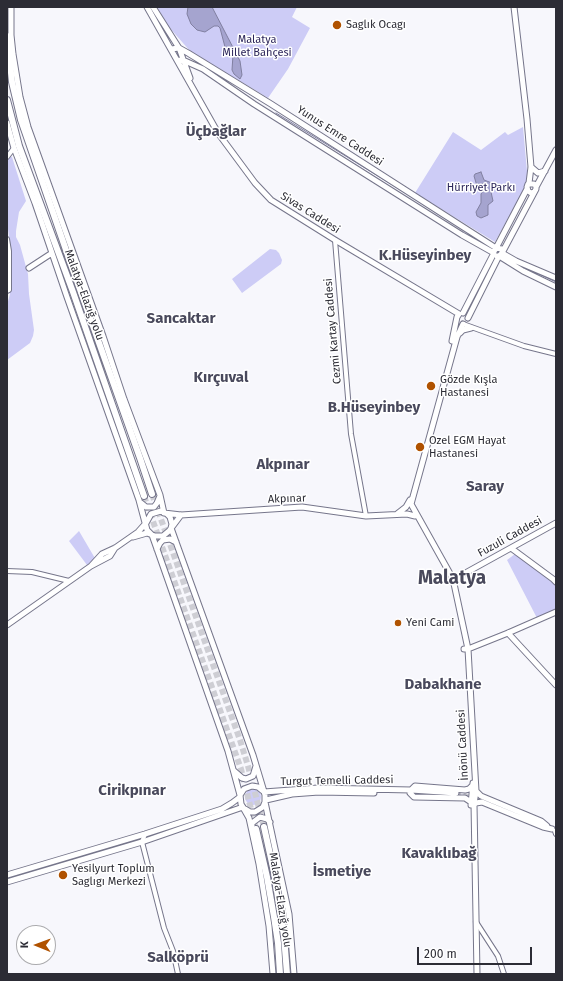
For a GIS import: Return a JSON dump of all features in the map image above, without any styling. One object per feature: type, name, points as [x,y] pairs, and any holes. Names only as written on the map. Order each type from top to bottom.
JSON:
[{"type":"highway","points":[[7,36],[12,82],[21,120],[152,494]]},
{"type":"highway","name":"Malatya-Elazığ yolu","points":[[7,100],[20,146],[142,498]]},
{"type":"highway","points":[[264,827],[274,872],[284,936],[287,974]]},
{"type":"highway","name":"Malatya-Elazığ yolu","points":[[254,829],[267,877],[278,943],[280,974]]},
{"type":"main road","points":[[11,7],[13,54],[20,97],[28,127],[124,399],[160,495],[164,513]]},
{"type":"main road","points":[[147,7],[192,85]]},
{"type":"main road","points":[[153,7],[179,48],[185,61],[192,85]]},
{"type":"main road","points":[[452,581],[410,503],[449,358],[457,317],[461,313],[528,186],[531,167],[514,7]]},
{"type":"main road","points":[[171,49],[179,48]]},
{"type":"main road","name":"Yunus Emre Caddesi","points":[[179,48],[271,104],[495,250]]},
{"type":"main road","name":"Yunus Emre Caddesi","points":[[177,60],[185,61],[203,69],[254,104],[373,179],[495,250]]},
{"type":"main road","name":"Sivas Caddesi","points":[[192,85],[218,133],[255,183],[271,200],[335,240],[461,313]]},
{"type":"main road","points":[[7,123],[13,146],[35,203],[56,266],[146,507],[154,507],[160,495]]},
{"type":"main road","points":[[395,515],[410,503],[457,337],[463,324],[466,323],[556,150]]},
{"type":"main road","points":[[531,167],[538,173],[545,171]]},
{"type":"main road","points":[[528,186],[534,184],[535,190]]},
{"type":"main road","points":[[528,186],[530,192],[535,190]]},
{"type":"main road","points":[[55,245],[56,266]]},
{"type":"main road","points":[[495,250],[496,256],[501,255],[556,278]]},
{"type":"main road","points":[[29,268],[52,253]]},
{"type":"main road","points":[[501,255],[523,271],[556,287]]},
{"type":"main road","points":[[461,313],[466,314],[468,318]]},
{"type":"main road","points":[[457,321],[463,324]]},
{"type":"main road","points":[[457,337],[464,330],[471,328]]},
{"type":"main road","points":[[142,498],[147,530],[152,535],[228,750],[241,804],[254,829]]},
{"type":"main road","name":"İnönü Caddesi","points":[[410,503],[452,581],[466,649],[476,791],[473,803],[476,974]]},
{"type":"main road","name":"Akpınar","points":[[164,513],[180,515],[302,507],[366,516],[416,516]]},
{"type":"main road","points":[[7,625],[91,566],[102,554],[116,548],[130,538],[146,523],[151,514],[158,511],[167,514],[171,520],[171,528],[264,792],[289,914],[294,974]]},
{"type":"main road","points":[[130,538],[147,533],[159,537],[163,536],[167,534],[180,515]]},
{"type":"main road","name":"Fuzuli Caddesi","points":[[452,581],[556,524]]},
{"type":"main road","points":[[157,549],[160,542],[163,540],[170,539],[176,542]]},
{"type":"main road","points":[[512,549],[556,582]]},
{"type":"main road","points":[[473,803],[466,649],[556,612]]},
{"type":"main road","points":[[508,633],[556,685]]},
{"type":"main road","points":[[234,770],[246,780],[253,776],[256,766]]},
{"type":"main road","points":[[7,875],[145,834],[222,808],[232,803],[240,796],[244,789],[252,786],[258,787],[264,792]]},
{"type":"main road","name":"Turgut Temelli Caddesi","points":[[411,792],[415,786],[465,790]]},
{"type":"main road","points":[[472,786],[465,790],[465,798],[473,803],[487,801]]},
{"type":"main road","name":"Turgut Temelli Caddesi","points":[[264,792],[318,788],[456,793],[312,792],[292,794],[266,801]]},
{"type":"main road","points":[[476,791],[487,801],[542,827],[553,830]]},
{"type":"main road","name":"Turgut Temelli Caddesi","points":[[411,792],[414,797],[465,798]]},
{"type":"main road","points":[[244,808],[250,812],[255,812],[263,807],[266,801]]},
{"type":"main road","name":"İnönü Caddesi","points":[[473,803],[475,922]]},
{"type":"main road","points":[[7,882],[142,842],[244,808]]},
{"type":"main road","points":[[271,823],[267,819],[260,817],[252,823],[269,926],[273,974]]},
{"type":"street","points":[[7,139],[13,146],[7,157]]},
{"type":"street","points":[[7,239],[9,290],[7,291]]},
{"type":"street","name":"Cezmi Kartay Caddesi","points":[[335,240],[351,434],[366,516]]},
{"type":"street","points":[[463,324],[524,346],[556,354]]},
{"type":"street","points":[[7,571],[32,572],[69,581]]},
{"type":"street","points":[[145,834],[142,842],[164,928],[173,951],[178,974]]},
{"type":"street","points":[[475,922],[498,956],[504,974]]},
{"type":"green space","name":"Malatya Millet Bahçesi","points":[[157,7],[297,7],[292,17],[310,28],[288,69],[268,98],[190,51],[168,26]]},
{"type":"green space","name":"Hürriyet Parkı","points":[[523,127],[528,182],[495,242],[415,193],[453,132],[481,150],[505,132],[508,135]]},
{"type":"green space","points":[[10,156],[12,157],[26,201],[19,212],[16,237],[20,245],[28,274],[34,330],[30,343],[7,360],[7,305],[10,294],[11,253],[7,221],[7,159]]},
{"type":"green space","points":[[270,249],[276,250],[279,253],[282,260],[281,264],[242,293],[232,279]]},
{"type":"green space","points":[[79,531],[96,560],[87,565],[69,541]]},
{"type":"green space","points":[[515,554],[552,581],[556,587],[556,612],[538,620],[507,560]]},
{"type":"green space","points":[[250,789],[256,789],[261,794],[259,803],[256,805],[250,805],[245,800],[245,794]]},
{"type":"shaded area","points":[[188,7],[212,7],[240,61],[242,75],[240,79],[232,70],[233,55],[225,47],[220,28],[218,26],[214,26],[205,32],[197,30],[191,24],[187,14]]},
{"type":"shaded area","points":[[481,172],[484,180],[492,183],[494,186],[491,192],[493,201],[488,205],[488,215],[481,218],[477,216],[476,212],[481,203],[481,194],[487,186],[484,183],[478,187],[474,176],[475,174]]},
{"type":"waterway","points":[[276,113],[420,202]]},
{"type":"waterway","points":[[528,269],[556,282]]},
{"type":"tunnel","points":[[152,494],[240,740],[264,827]]},
{"type":"tunnel","points":[[144,496],[241,769],[256,829]]},
{"type":"tunnel","points":[[456,793],[487,802]]},
{"type":"place","name":"Saglık Ocagı","points":[[337,25]]},
{"type":"place","name":"Gözde Kışla Hastanesi","points":[[431,386]]},
{"type":"place","name":"Ozel EGM Hayat Hastanesi","points":[[420,447]]},
{"type":"place","name":"Yeni Cami","points":[[398,623]]},
{"type":"place","name":"Yesilyurt Toplum Saglıgı Merkezi","points":[[63,875]]},
{"type":"district","name":"Üçbağlar","points":[[216,132]]},
{"type":"district","name":"K.Hüseyinbey","points":[[425,256]]},
{"type":"district","name":"Sancaktar","points":[[181,319]]},
{"type":"district","name":"Kırçuval","points":[[221,378]]},
{"type":"district","name":"B.Hüseyinbey","points":[[374,408]]},
{"type":"district","name":"Akpınar","points":[[283,465]]},
{"type":"district","name":"Saray","points":[[485,487]]},
{"type":"district","name":"Malatya","points":[[452,579]]},
{"type":"district","name":"Dabakhane","points":[[443,685]]},
{"type":"district","name":"Cirikpınar","points":[[132,791]]},
{"type":"district","name":"Kavaklıbağ","points":[[439,854]]},
{"type":"district","name":"İsmetiye","points":[[342,872]]},
{"type":"district","name":"Salköprü","points":[[178,958]]}]
